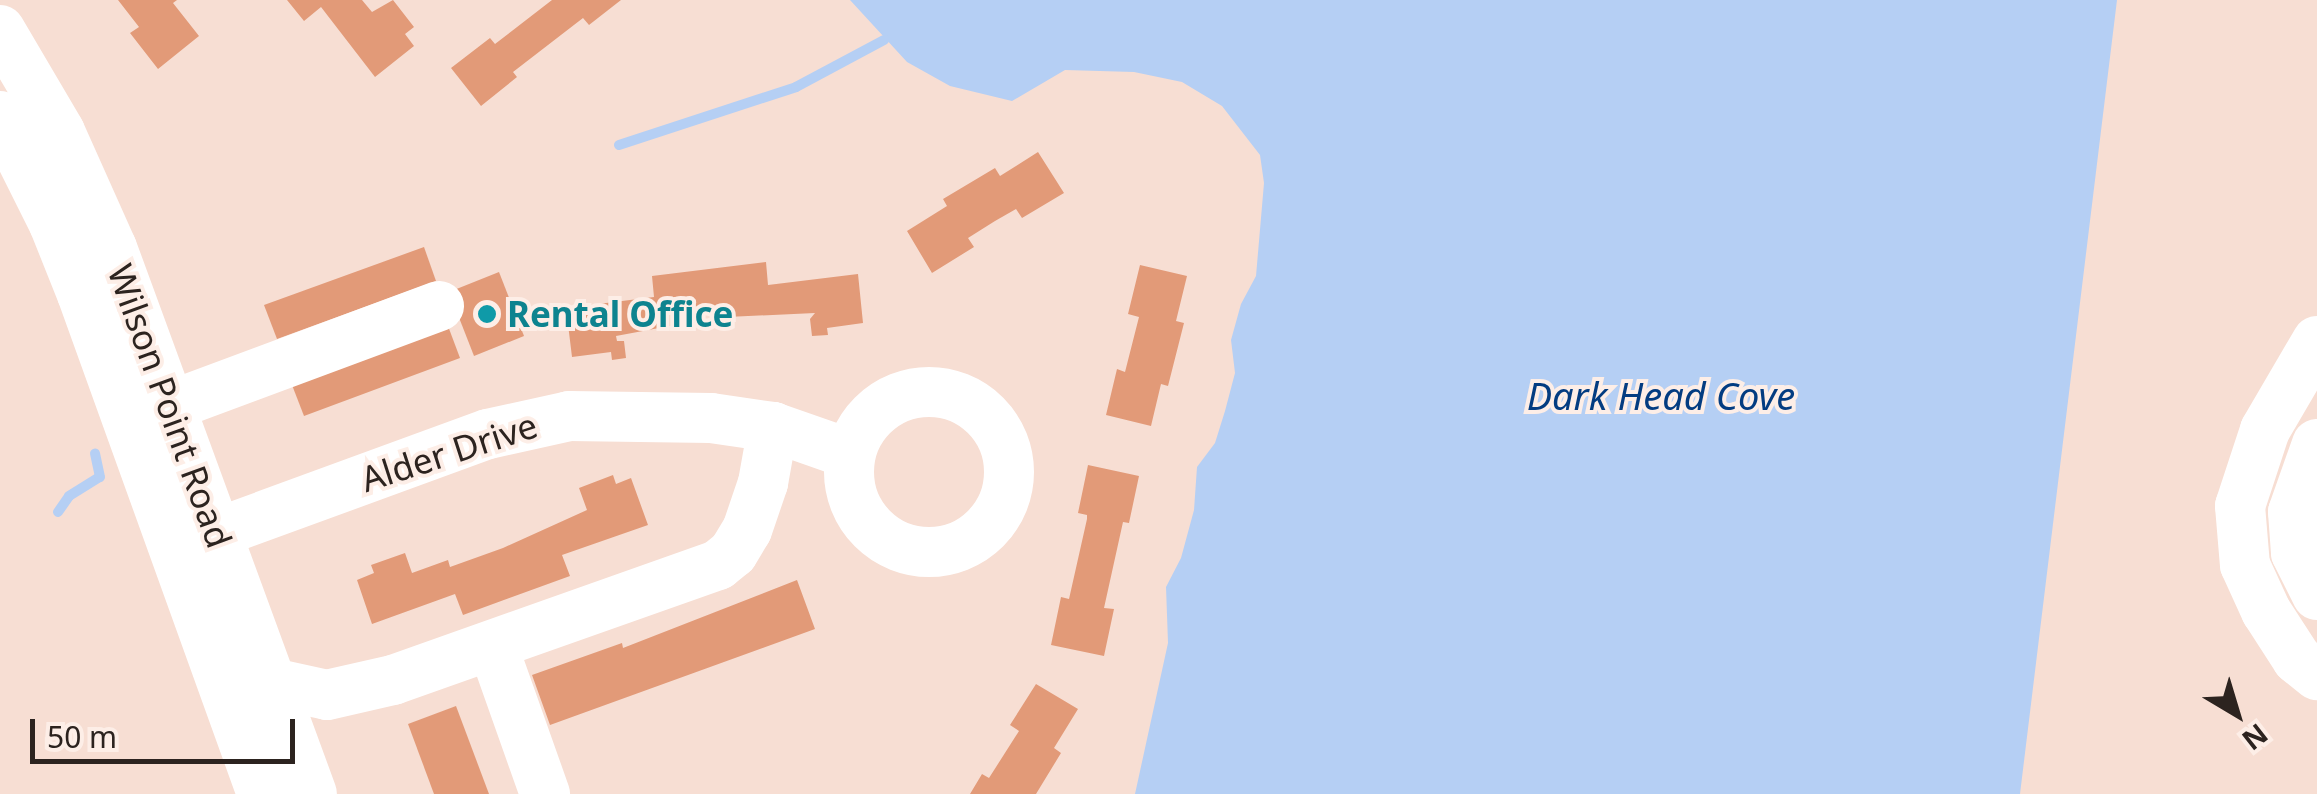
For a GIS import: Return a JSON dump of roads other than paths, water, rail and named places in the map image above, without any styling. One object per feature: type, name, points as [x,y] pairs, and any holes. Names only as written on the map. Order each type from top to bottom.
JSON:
[{"type":"street","name":"Wilson Point Road","points":[[0,30],[86,186],[170,406],[195,541],[262,794]]},
{"type":"street","name":"Wilson Point Road","points":[[0,116],[47,209],[195,541],[272,684],[312,794]]},
{"type":"street","points":[[170,406],[439,306]]},
{"type":"street","points":[[2317,341],[2266,430],[2240,506],[2245,565],[2266,611],[2297,660],[2317,675]]},
{"type":"street","name":"Alder Drive","points":[[195,541],[527,422],[624,414],[773,427],[850,454]]},
{"type":"street","points":[[272,684],[327,695],[494,647],[718,565],[733,552],[747,530],[763,483],[773,427]]},
{"type":"street","points":[[2317,444],[2293,512],[2296,552],[2317,596]]},
{"type":"street","points":[[494,647],[545,794]]},
{"type":"water","name":"Dark Head Cove","points":[[850,0],[2117,0],[2020,794],[1135,794],[1168,643],[1166,587],[1181,558],[1194,510],[1197,467],[1215,443],[1225,411],[1235,373],[1231,340],[1241,304],[1256,276],[1264,183],[1260,155],[1222,106],[1182,82],[1134,72],[1065,70],[1012,101],[950,86],[907,62]]},
{"type":"waterway","points":[[619,145],[796,87],[884,40]]},
{"type":"waterway","points":[[58,512],[69,496],[100,477],[95,454]]},
{"type":"place","name":"Rental Office","points":[[487,314]]}]
